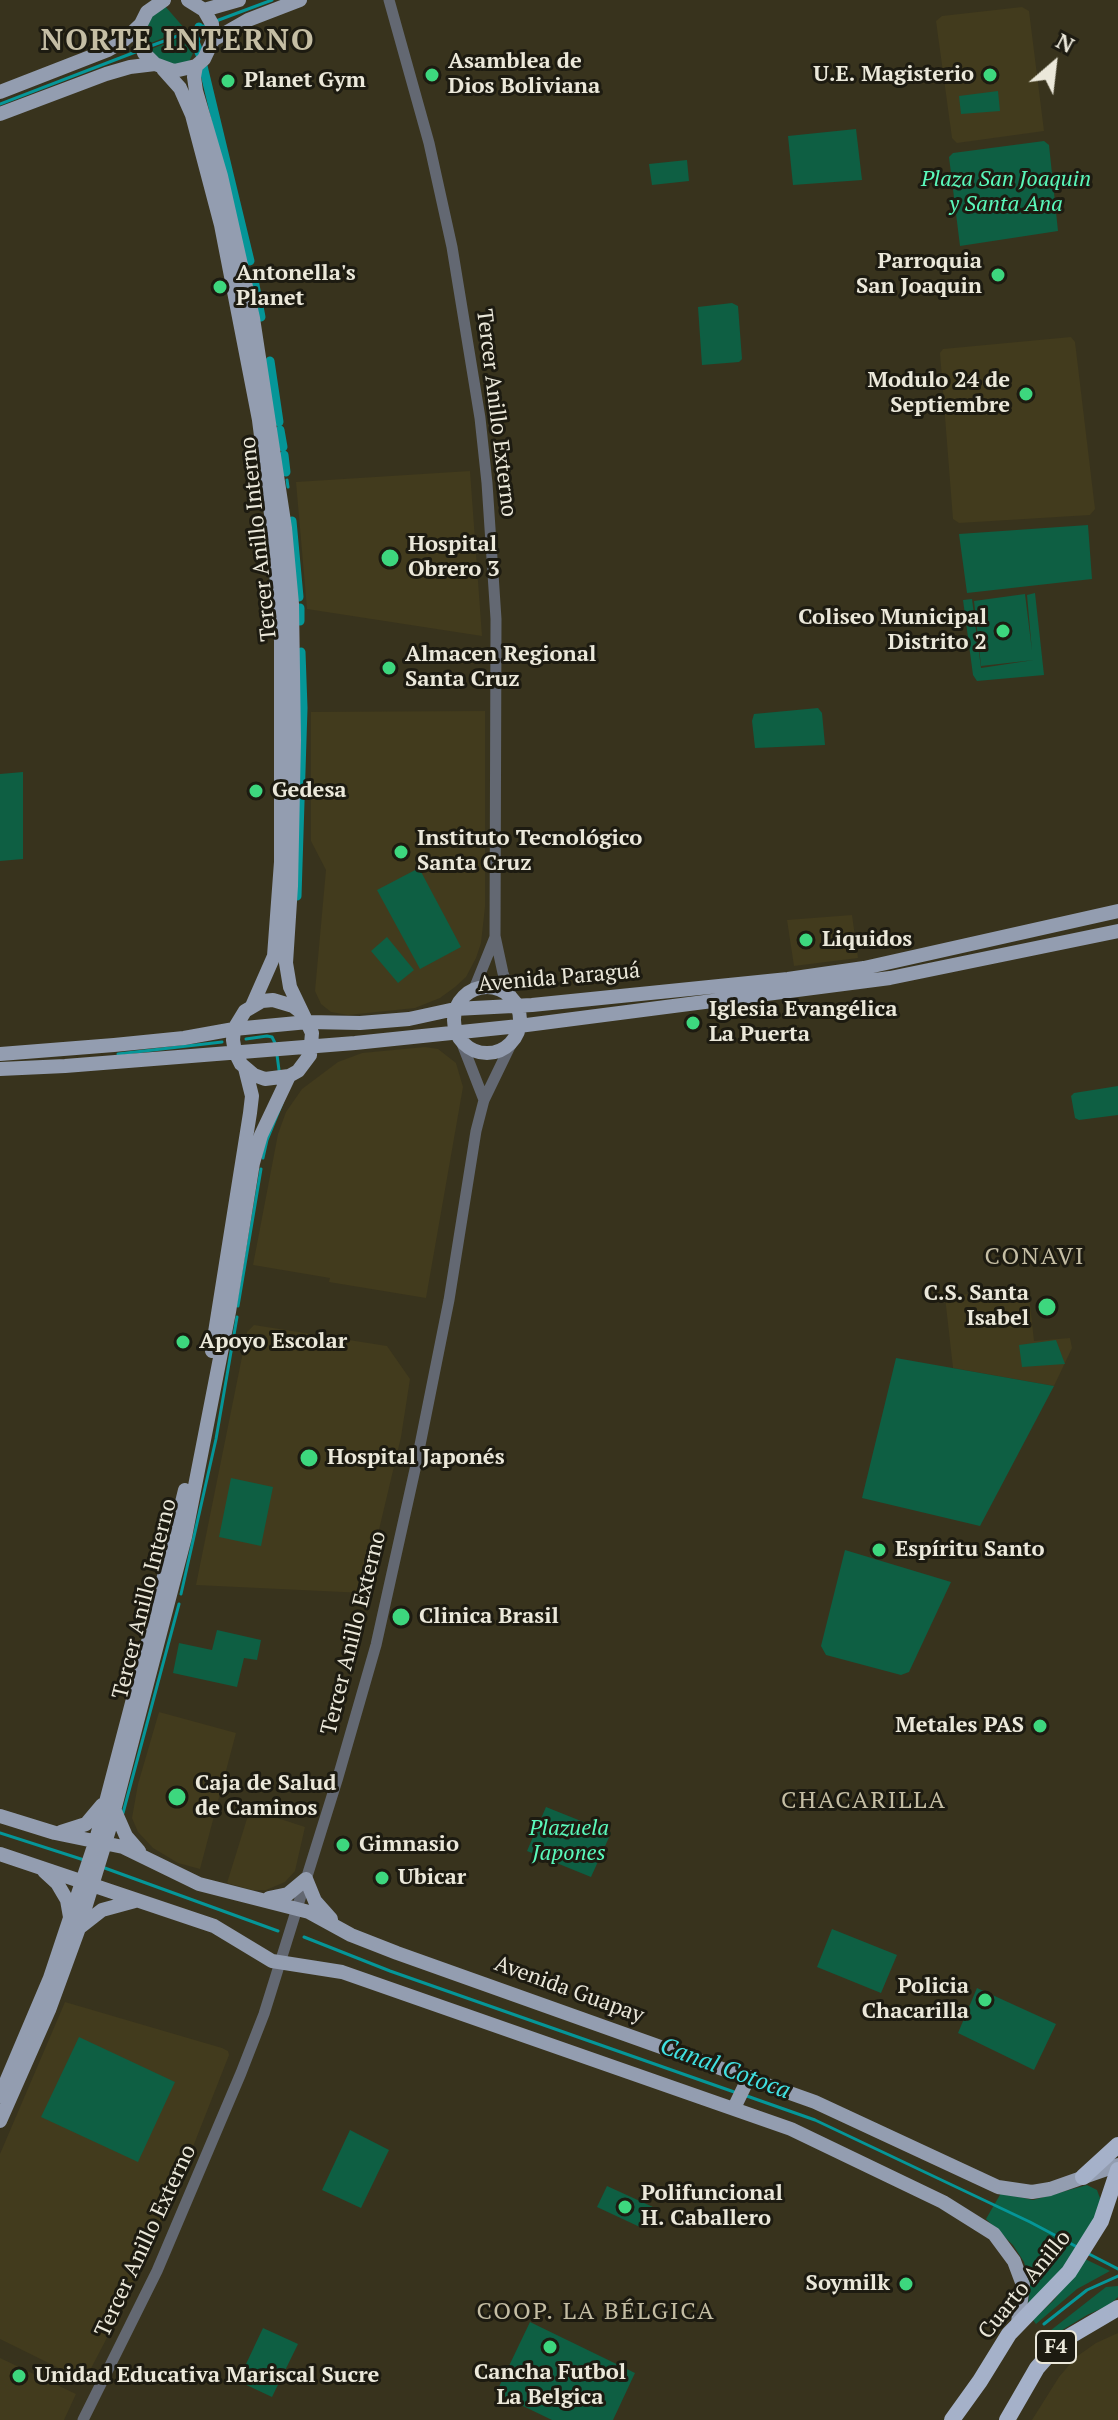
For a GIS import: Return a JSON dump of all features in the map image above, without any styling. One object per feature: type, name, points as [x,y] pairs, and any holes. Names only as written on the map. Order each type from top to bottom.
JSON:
[{"type":"highway","points":[[1083,2177],[1118,2145]]},
{"type":"highway","name":"Cuarto Anillo","points":[[952,2420],[1018,2323],[1055,2289],[1079,2257],[1101,2221],[1118,2168]]},
{"type":"highway","name":"F4","points":[[1008,2416],[1037,2368],[1060,2342],[1118,2308]]},
{"type":"highway","points":[[961,2420],[980,2381]]},
{"type":"main road","points":[[0,92],[108,50],[122,42],[146,12],[164,0]]},
{"type":"main road","points":[[194,3],[239,0]]},
{"type":"main road","points":[[213,40],[248,20],[300,0]]},
{"type":"main road","points":[[0,114],[130,67],[159,66],[186,70],[196,66],[204,59],[213,40],[212,24],[194,3]]},
{"type":"main road","name":"Tercer Anillo Interno","points":[[99,1847],[108,1790],[175,1535],[198,1428],[252,1096],[245,1068],[235,1052],[234,1029],[267,976],[275,948],[281,862],[281,641],[259,420],[242,324],[206,165],[185,97],[144,53],[139,39],[146,12]]},
{"type":"main road","name":"Tercer Anillo Interno","points":[[0,2096],[71,1929],[114,1810],[185,1537],[258,1145],[293,1074],[310,1055],[312,1045],[308,1016],[287,977],[294,740],[290,601],[280,496],[256,336],[221,176],[196,91],[196,66]]},
{"type":"main road","points":[[206,165],[218,189],[234,258],[241,268],[239,283],[245,316],[242,324]]},
{"type":"main road","points":[[256,336],[251,354],[261,414],[259,420],[272,485],[280,496]]},
{"type":"main road","points":[[266,481],[273,495],[281,594],[290,601],[282,608],[285,693],[282,711]]},
{"type":"main road","points":[[283,740],[288,750],[286,842],[291,881]]},
{"type":"main road","name":"Avenida Paraguá","points":[[0,1054],[184,1038],[308,1016],[360,1023],[409,1019],[455,1009],[514,1002],[788,979],[864,968],[1118,911]]},
{"type":"main road","name":"Avenida Paraguá","points":[[0,1069],[516,1032],[890,978],[1118,931]]},
{"type":"main road","points":[[487,986],[501,990],[514,1002],[516,1032],[501,1050],[475,1050],[459,1037],[453,1017],[455,1009],[462,997],[474,989],[487,986]]},
{"type":"main road","points":[[184,1038],[273,1000],[293,1006],[308,1016]]},
{"type":"main road","points":[[245,1068],[265,1079],[293,1074],[334,1051],[358,1042]]},
{"type":"main road","points":[[198,1428],[220,1322],[229,1312],[224,1300],[235,1237],[234,1214]]},
{"type":"main road","points":[[162,1632],[163,1601],[177,1544],[175,1535],[181,1526],[200,1435],[210,1412]]},
{"type":"main road","points":[[153,1666],[147,1658],[157,1619],[157,1606]]},
{"type":"main road","points":[[122,1781],[122,1754],[137,1698],[135,1691]]},
{"type":"main road","points":[[55,1833],[86,1824],[98,1812],[108,1790]]},
{"type":"main road","points":[[114,1810],[126,1836],[145,1857]]},
{"type":"main road","name":"Avenida Guapay","points":[[0,1816],[99,1847],[123,1847],[199,1884],[296,1908],[397,1953],[837,2111],[998,2187],[1015,2191],[1041,2191],[1118,2168]]},
{"type":"main road","points":[[0,1854],[89,1879],[138,1900],[214,1926],[278,1963],[342,1972],[736,2104],[791,2129],[962,2212],[994,2234],[1014,2261],[1023,2285],[1018,2323]]},
{"type":"main road","points":[[33,1865],[50,1876],[62,1891],[70,1908],[71,1929],[102,1910],[138,1900]]},
{"type":"main road","points":[[260,1900],[284,1896],[306,1879],[315,1901],[336,1926]]},
{"type":"main road","name":"Tercer Anillo Interno","points":[[0,2121],[57,1989],[71,1929]]},
{"type":"main road","points":[[12,2070],[20,2062],[49,1993],[57,1989]]},
{"type":"main road","points":[[0,2109],[17,2072],[27,2061]]},
{"type":"main road","points":[[736,2104],[747,2081]]},
{"type":"street","name":"Tercer Anillo Externo","points":[[389,0],[429,143],[452,247],[486,470],[497,645],[495,936],[503,973],[514,1002]]},
{"type":"street","name":"Tercer Anillo Externo","points":[[474,989],[495,936]]},
{"type":"street","name":"Tercer Anillo Externo","points":[[83,2420],[186,2207],[264,2014],[376,1645],[449,1300],[476,1131],[484,1100],[516,1032]]},
{"type":"street","points":[[459,1037],[484,1100]]},
{"type":"shaded area","points":[[1022,7],[1029,11],[1044,131],[957,143],[952,138],[936,21],[942,16]]},
{"type":"shaded area","points":[[1071,337],[1075,342],[1095,509],[1090,515],[959,523],[953,519],[940,353],[943,349]]},
{"type":"shaded area","name":"Hospital Obrero 3","points":[[470,471],[482,636],[307,609],[296,482]]},
{"type":"shaded area","name":"Instituto Tecnológico Santa Cruz","points":[[485,711],[485,907],[476,958],[466,977],[455,987],[440,998],[415,1008],[348,1015],[331,1012],[321,1004],[315,991],[326,870],[311,841],[311,712]]},
{"type":"shaded area","points":[[852,915],[858,958],[794,966],[787,920]]},
{"type":"shaded area","points":[[425,1047],[438,1049],[456,1063],[463,1087],[426,1298],[329,1282],[330,1278],[253,1265],[278,1134],[286,1112],[302,1089],[338,1062],[362,1053]]},
{"type":"shaded area","points":[[1028,1286],[1034,1341],[1070,1338],[1072,1348],[1054,1386],[953,1368],[945,1297]]},
{"type":"shaded area","name":"Hospital Japonés","points":[[254,1325],[387,1346],[410,1379],[401,1437],[364,1593],[196,1585],[247,1332]]},
{"type":"shaded area","name":"Caja de Salud de Caminos","points":[[159,1712],[236,1733],[200,1869],[178,1863],[153,1848],[138,1832],[132,1818],[138,1784]]},
{"type":"shaded area","points":[[250,1809],[305,1827],[295,1871],[285,1882],[266,1890],[252,1890],[227,1883]]},
{"type":"shaded area","points":[[65,2002],[222,2048],[229,2055],[174,2195],[110,2332],[83,2380],[0,2339],[0,2154]]},
{"type":"shaded area","points":[[1118,2333],[1118,2420],[1032,2420],[1059,2377],[1076,2357]]},
{"type":"shaded area","name":"Unidad Educativa Mariscal Sucre","points":[[0,2358],[76,2394],[64,2420],[0,2420]]},
{"type":"green space","points":[[165,6],[185,29],[146,45],[149,19]]},
{"type":"green space","points":[[196,31],[192,38],[194,51],[188,64],[166,66],[149,50]]},
{"type":"green space","points":[[998,91],[1000,111],[961,114],[959,96]]},
{"type":"green space","points":[[856,129],[862,180],[793,185],[788,136]]},
{"type":"green space","name":"Plaza San Joaquin y Santa Ana","points":[[1044,141],[1049,145],[1058,231],[960,246],[949,157],[953,153]]},
{"type":"green space","points":[[687,160],[689,181],[652,185],[649,164]]},
{"type":"green space","points":[[732,303],[738,306],[742,359],[739,362],[702,365],[698,307]]},
{"type":"green space","points":[[1088,525],[1092,579],[967,593],[959,534]]},
{"type":"green space","name":"Coliseo Municipal Distrito 2","points":[[1035,593],[1044,675],[977,681],[973,675],[963,600],[972,599],[981,668],[1034,660],[981,666],[974,601],[1025,594],[1032,651],[1027,595]]},
{"type":"green space","points":[[818,708],[822,713],[825,745],[755,748],[754,714]]},
{"type":"green space","points":[[23,772],[23,859],[0,861],[0,774]]},
{"type":"green space","points":[[419,868],[461,947],[420,969],[377,890]]},
{"type":"green space","points":[[387,937],[414,970],[398,983],[371,951]]},
{"type":"green space","points":[[1118,1086],[1118,1115],[1075,1118],[1071,1096],[1074,1093]]},
{"type":"green space","points":[[1056,1340],[1065,1364],[1022,1367],[1019,1345]]},
{"type":"green space","points":[[896,1358],[1054,1386],[980,1526],[862,1498]]},
{"type":"green space","points":[[231,1478],[273,1487],[261,1546],[219,1537]]},
{"type":"green space","points":[[845,1550],[951,1582],[909,1672],[901,1675],[826,1655],[821,1646]]},
{"type":"green space","points":[[217,1630],[261,1640],[257,1660],[244,1658],[237,1687],[173,1673],[179,1643],[212,1650]]},
{"type":"green space","name":"Plazuela Japones","points":[[546,1807],[611,1833],[591,1877],[527,1851]]},
{"type":"green space","points":[[832,1929],[897,1955],[881,1993],[817,1967]]},
{"type":"green space","points":[[977,1988],[1056,2024],[1034,2070],[958,2033]]},
{"type":"green space","points":[[79,2037],[175,2082],[138,2162],[41,2117]]},
{"type":"green space","points":[[350,2130],[389,2150],[361,2208],[322,2190]]},
{"type":"green space","points":[[1087,2185],[1097,2190],[1100,2210],[1064,2268],[1028,2306],[1030,2284],[1024,2262],[1013,2245],[986,2219],[1001,2193],[1033,2200]]},
{"type":"green space","name":"Polifuncional H. Caballero","points":[[607,2186],[653,2207],[642,2228],[597,2207]]},
{"type":"green space","points":[[1085,2259],[1110,2271],[1077,2289],[1036,2324],[1033,2320],[1054,2300]]},
{"type":"green space","points":[[1118,2286],[1118,2297],[1109,2305],[1049,2338],[1046,2334],[1106,2287]]},
{"type":"green space","name":"Cancha Futbol La Belgica","points":[[530,2322],[635,2373],[613,2420],[552,2420],[496,2393]]},
{"type":"green space","points":[[263,2328],[298,2344],[272,2397],[238,2381]]},
{"type":"waterway","points":[[216,21],[272,0]]},
{"type":"waterway","points":[[148,47],[207,25]]},
{"type":"waterway","points":[[199,27],[195,42],[201,57]]},
{"type":"waterway","points":[[0,104],[138,51]]},
{"type":"waterway","points":[[203,66],[250,261]]},
{"type":"waterway","points":[[253,274],[261,317]]},
{"type":"waterway","points":[[270,361],[279,422]]},
{"type":"waterway","points":[[280,430],[283,447]]},
{"type":"waterway","points":[[284,455],[286,472]]},
{"type":"waterway","points":[[287,480],[288,487]]},
{"type":"waterway","points":[[292,521],[299,597]]},
{"type":"waterway","points":[[300,608],[300,621]]},
{"type":"waterway","points":[[297,896],[303,708],[301,652]]},
{"type":"waterway","points":[[246,1039],[267,1036],[272,1037],[275,1043]]},
{"type":"waterway","points":[[118,1054],[222,1042]]},
{"type":"waterway","points":[[277,1055],[279,1070]]},
{"type":"waterway","points":[[263,1158],[282,1103]]},
{"type":"waterway","points":[[238,1306],[261,1169]]},
{"type":"waterway","points":[[181,1594],[216,1439],[237,1317]]},
{"type":"waterway","points":[[123,1813],[179,1604]]},
{"type":"waterway","points":[[0,1833],[84,1860]]},
{"type":"waterway","points":[[102,1867],[278,1931]]},
{"type":"waterway","name":"Canal Cotoca","points":[[304,1937],[390,1971],[737,2093]]},
{"type":"waterway","name":"Canal Cotoca","points":[[744,2095],[815,2120],[1079,2248]]},
{"type":"waterway","name":"Canal Cotoca","points":[[1089,2254],[1118,2269]]},
{"type":"waterway","points":[[1044,2324],[1087,2290],[1118,2276]]},
{"type":"place","name":"Asamblea de Dios Boliviana","points":[[432,75]]},
{"type":"place","name":"U.E. Magisterio","points":[[990,75]]},
{"type":"place","name":"Planet Gym","points":[[228,81]]},
{"type":"place","name":"Parroquia San Joaquin","points":[[998,275]]},
{"type":"place","name":"Antonella's Planet","points":[[220,287]]},
{"type":"place","name":"Modulo 24 de Septiembre","points":[[1026,394]]},
{"type":"place","name":"Hospital Obrero 3","points":[[390,558]]},
{"type":"place","name":"Coliseo Municipal Distrito 2","points":[[1003,631]]},
{"type":"place","name":"Almacen Regional Santa Cruz","points":[[389,668]]},
{"type":"place","name":"Gedesa","points":[[256,791]]},
{"type":"place","name":"Instituto Tecnológico Santa Cruz","points":[[401,852]]},
{"type":"place","name":"Liquidos","points":[[806,940]]},
{"type":"place","name":"Iglesia Evangélica La Puerta","points":[[693,1023]]},
{"type":"place","name":"C.S. Santa Isabel","points":[[1047,1307]]},
{"type":"place","name":"Apoyo Escolar","points":[[183,1342]]},
{"type":"place","name":"Hospital Japonés","points":[[309,1458]]},
{"type":"place","name":"Espíritu Santo","points":[[879,1550]]},
{"type":"place","name":"Clinica Brasil","points":[[401,1617]]},
{"type":"place","name":"Metales PAS","points":[[1040,1726]]},
{"type":"place","name":"Caja de Salud de Caminos","points":[[177,1797]]},
{"type":"place","name":"Gimnasio","points":[[343,1845]]},
{"type":"place","name":"Ubicar","points":[[382,1878]]},
{"type":"place","name":"Policia Chacarilla","points":[[985,2000]]},
{"type":"place","name":"Polifuncional H. Caballero","points":[[625,2207]]},
{"type":"place","name":"Soymilk","points":[[906,2284]]},
{"type":"place","name":"Cancha Futbol La Belgica","points":[[550,2347]]},
{"type":"place","name":"Unidad Educativa Mariscal Sucre","points":[[19,2376]]},
{"type":"district","name":"NORTE INTERNO","points":[[178,41]]},
{"type":"district","name":"CONAVI","points":[[1035,1257]]},
{"type":"district","name":"CHACARILLA","points":[[864,1801]]},
{"type":"district","name":"COOP. LA BÉLGICA","points":[[596,2312]]}]
